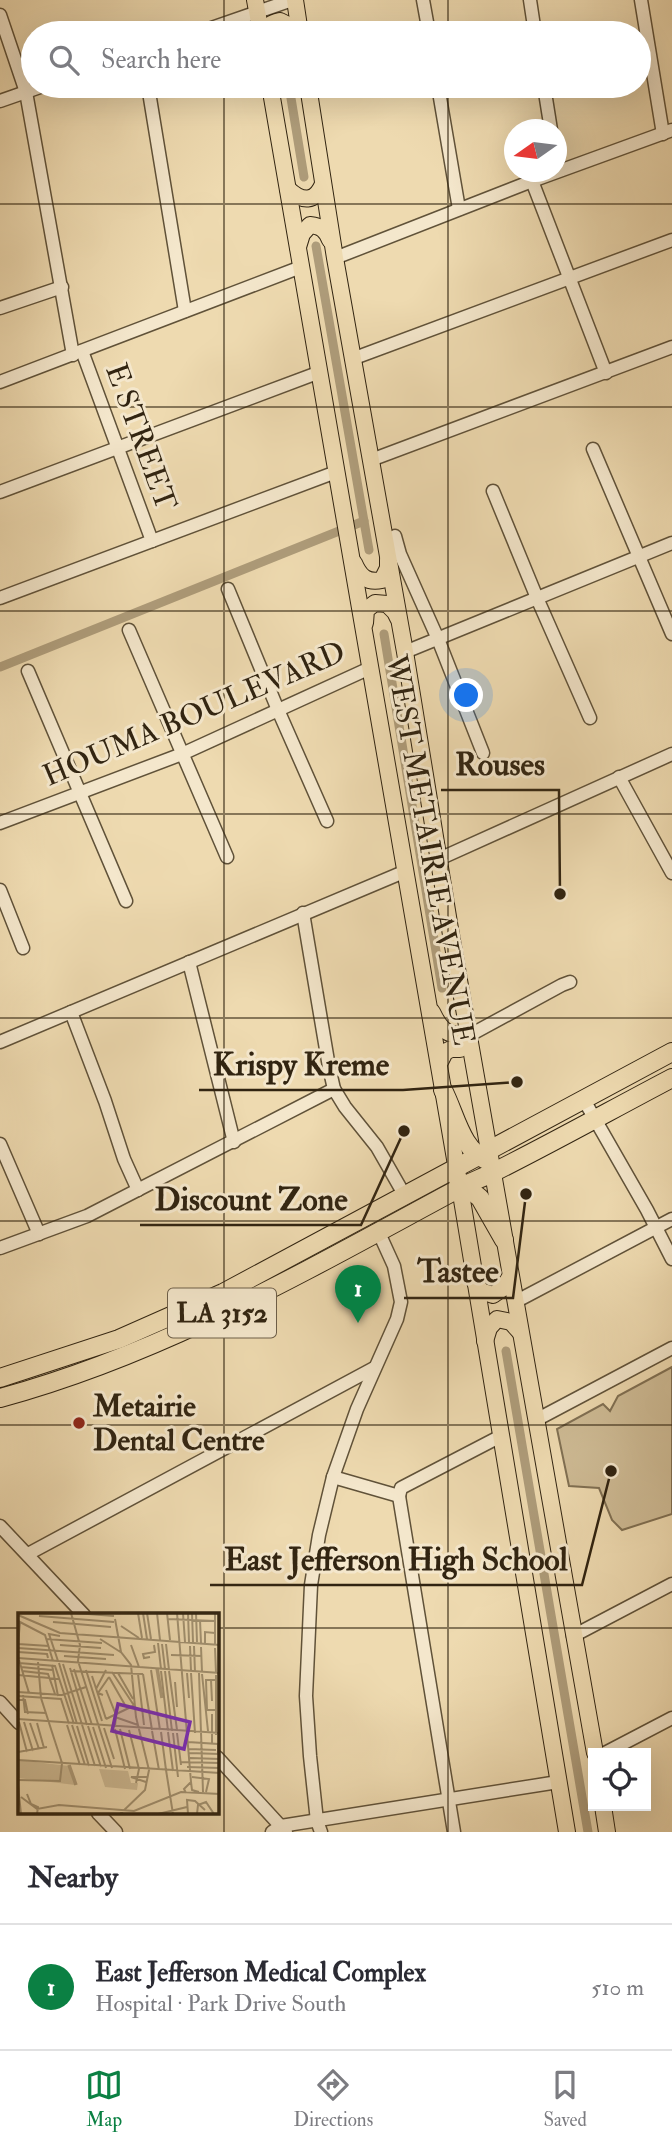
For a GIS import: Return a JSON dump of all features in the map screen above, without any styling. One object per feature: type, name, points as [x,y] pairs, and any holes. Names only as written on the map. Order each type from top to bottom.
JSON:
[{"type":"highway","points":[[666,1056],[671,1079]]},
{"type":"highway","name":"LA 3152","points":[[0,1398],[138,1352],[246,1302],[379,1233],[584,1100],[666,1056]]},
{"type":"highway","name":"LA 3152","points":[[488,1161],[515,1161],[671,1079]]},
{"type":"highway","points":[[443,1090],[464,1139],[488,1161]]},
{"type":"highway","name":"LA 3152","points":[[0,1378],[97,1346],[180,1314],[436,1180],[460,1180]]},
{"type":"highway","points":[[460,1180],[480,1198],[505,1240]]},
{"type":"highway","points":[[345,1250],[347,1237],[375,1222],[376,1211]]},
{"type":"main road","points":[[293,0],[296,21]]},
{"type":"main road","name":"WEST METAIRIE AVENUE","points":[[272,98],[460,1180],[484,1342],[567,1832]]},
{"type":"main road","name":"WEST METAIRIE AVENUE","points":[[310,98],[334,254],[477,1074],[488,1161],[505,1240],[594,1748]]},
{"type":"main road","points":[[288,189],[296,196],[311,199],[323,184]]},
{"type":"main road","points":[[298,247],[302,234],[310,225],[319,226],[327,233],[334,254]]},
{"type":"main road","points":[[349,547],[356,567],[364,579],[372,582],[382,580],[388,568],[388,554]]},
{"type":"main road","points":[[365,637],[366,610],[375,603],[387,604],[396,612],[401,627]]},
{"type":"main road","points":[[430,1009],[443,1018],[454,1016],[462,994]]},
{"type":"main road","points":[[430,1009],[446,1032],[457,1036],[470,1035]]},
{"type":"main road","points":[[434,1040],[449,1042],[460,1049],[477,1074]]},
{"type":"main road","points":[[439,1064],[444,1052],[460,1049]]},
{"type":"main road","points":[[475,1282],[481,1291],[493,1295],[503,1288],[510,1276]]},
{"type":"main road","points":[[484,1342],[489,1328],[497,1319],[511,1322],[520,1332]]},
{"type":"main road","points":[[604,1811],[607,1832]]},
{"type":"street","points":[[223,21],[256,6],[293,0]]},
{"type":"street","points":[[423,0],[427,21]]},
{"type":"street","points":[[530,0],[533,21]]},
{"type":"street","points":[[641,0],[645,21]]},
{"type":"street","name":"E STREET","points":[[0,15],[21,77]]},
{"type":"street","points":[[567,164],[668,132],[651,49]]},
{"type":"street","points":[[0,101],[21,94]]},
{"type":"street","name":"E STREET","points":[[27,98],[77,353],[118,448],[152,541]]},
{"type":"street","points":[[150,98],[185,312]]},
{"type":"street","points":[[440,98],[459,209]]},
{"type":"street","points":[[546,98],[549,119]]},
{"type":"street","points":[[334,254],[529,182]]},
{"type":"street","points":[[532,182],[606,373]]},
{"type":"street","points":[[352,359],[672,240]]},
{"type":"street","points":[[0,382],[301,268]]},
{"type":"street","points":[[0,308],[62,287]]},
{"type":"street","points":[[371,460],[672,347]]},
{"type":"street","points":[[0,492],[320,372]]},
{"type":"street","points":[[593,449],[672,634]]},
{"type":"street","points":[[0,598],[337,472]]},
{"type":"street","points":[[493,491],[590,718]]},
{"type":"street","points":[[395,536],[400,554],[484,753]]},
{"type":"street","points":[[405,652],[672,543]]},
{"type":"street","points":[[228,589],[327,821]]},
{"type":"street","points":[[130,630],[227,857]]},
{"type":"street","name":"HOUMA BOULEVARD","points":[[0,823],[182,754],[370,668]]},
{"type":"street","points":[[28,671],[126,901]]},
{"type":"street","points":[[439,859],[672,754]]},
{"type":"street","points":[[619,778],[672,873]]},
{"type":"street","points":[[0,1042],[406,871]]},
{"type":"street","points":[[0,890],[23,948]]},
{"type":"street","points":[[303,913],[334,1089],[377,1147],[405,1196]]},
{"type":"street","points":[[189,962],[234,1142]]},
{"type":"street","points":[[470,1035],[570,982]]},
{"type":"street","points":[[71,1012],[124,1159],[138,1190]]},
{"type":"street","points":[[0,1248],[87,1216],[334,1089]]},
{"type":"street","points":[[584,1100],[672,1259]]},
{"type":"street","points":[[0,1144],[39,1234]]},
{"type":"street","points":[[515,1302],[672,1219]]},
{"type":"street","points":[[319,1827],[306,1696],[311,1585],[333,1477],[357,1409],[397,1319],[401,1302],[394,1266],[379,1233]]},
{"type":"street","points":[[536,1420],[672,1348]]},
{"type":"street","points":[[28,1554],[374,1368]]},
{"type":"street","points":[[454,1832],[399,1496],[401,1488],[500,1436]]},
{"type":"street","points":[[333,1477],[399,1496]]},
{"type":"street","points":[[0,1526],[82,1613]]},
{"type":"street","points":[[573,1636],[672,1584]]},
{"type":"street","points":[[0,1702],[18,1722]]},
{"type":"street","points":[[615,1748],[672,1718]]},
{"type":"street","points":[[219,1760],[280,1830],[319,1827],[449,1800],[558,1782]]},
{"type":"street","points":[[100,1814],[116,1832]]},
{"type":"shaded area","points":[[672,1367],[672,1514],[622,1530],[612,1520],[599,1488],[569,1486],[557,1429],[603,1404],[610,1411],[618,1396]]},
{"type":"waterway","points":[[291,98],[304,177]]},
{"type":"waterway","points":[[316,246],[369,550]]},
{"type":"waterway","points":[[0,667],[364,521]]},
{"type":"waterway","points":[[384,634],[442,988]]},
{"type":"waterway","points":[[506,1351],[588,1832]]},
{"type":"place","name":"Rouses","points":[[560,894]]},
{"type":"place","name":"Krispy Kreme","points":[[517,1082]]},
{"type":"place","name":"Discount Zone","points":[[404,1131]]},
{"type":"place","name":"Tastee","points":[[526,1194]]},
{"type":"place","name":"East Jefferson Medical Complex","points":[[358,1323]]},
{"type":"place","name":"Metairie Dental Centre","points":[[79,1423]]},
{"type":"place","name":"East Jefferson High School","points":[[611,1471]]}]
